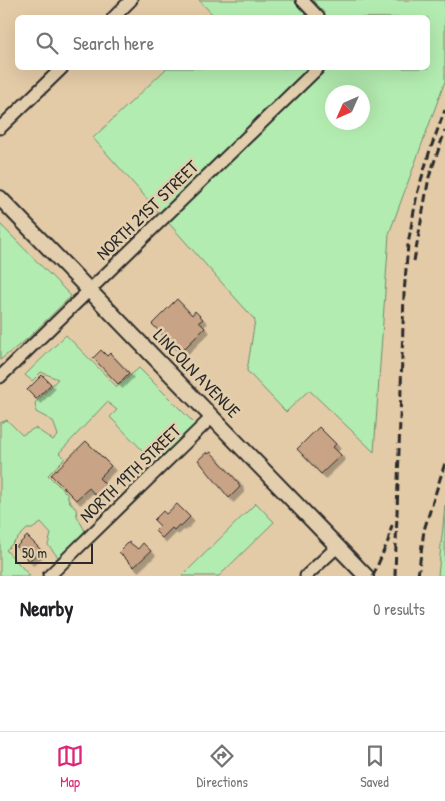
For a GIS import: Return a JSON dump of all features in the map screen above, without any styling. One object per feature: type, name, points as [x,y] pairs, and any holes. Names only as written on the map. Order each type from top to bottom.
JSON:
[{"type":"street","points":[[116,15],[131,0]]},
{"type":"street","points":[[302,0],[316,15]]},
{"type":"street","points":[[0,128],[60,70]]},
{"type":"street","name":"NORTH 21ST STREET","points":[[0,377],[316,70]]},
{"type":"street","name":"LINCOLN AVENUE","points":[[0,198],[366,576]]},
{"type":"street","name":"NORTH 19TH STREET","points":[[49,576],[213,416]]},
{"type":"street","points":[[306,576],[338,546]]},
{"type":"green space","points":[[199,0],[445,0],[445,81],[389,234],[374,452],[309,390],[286,412],[247,371],[255,320],[93,138],[165,70],[430,70],[430,15],[213,15]]},
{"type":"green space","points":[[0,224],[71,296],[27,339],[0,360]]},
{"type":"green space","points":[[66,335],[117,387],[139,368],[196,425],[160,460],[150,458],[110,417],[117,410],[107,402],[59,453],[65,458],[48,475],[67,494],[69,501],[76,509],[77,516],[86,533],[59,558],[48,545],[51,534],[41,523],[32,529],[27,529],[6,550],[30,576],[0,576],[0,423],[7,420],[22,435],[35,428],[53,440],[58,435],[53,421],[36,412],[35,403],[58,379],[41,372],[32,381],[25,375]]},
{"type":"green space","points":[[256,503],[274,522],[219,576],[182,576]]},
{"type":"green space","points":[[445,506],[445,576],[438,576]]},
{"type":"building","points":[[177,299],[192,315],[195,311],[203,319],[199,322],[205,328],[180,353],[152,324]]},
{"type":"building","points":[[101,350],[107,356],[110,353],[129,373],[118,384],[93,358]]},
{"type":"building","points":[[42,375],[51,384],[36,399],[27,390]]},
{"type":"building","points":[[319,427],[336,444],[333,447],[341,455],[321,474],[297,449]]},
{"type":"building","points":[[86,441],[111,466],[99,478],[108,487],[97,497],[89,488],[76,500],[51,475]]},
{"type":"building","points":[[207,452],[208,454],[211,452],[239,483],[240,487],[229,498],[198,460]]},
{"type":"building","points":[[177,504],[190,517],[181,526],[179,525],[174,530],[172,528],[162,538],[155,531],[160,526],[154,520],[163,511],[166,514]]},
{"type":"building","points":[[27,536],[41,550],[29,561],[16,547]]},
{"type":"building","points":[[129,542],[138,549],[143,543],[151,551],[134,567],[119,552]]},
{"type":"railway","points":[[395,576],[404,294],[408,244],[417,194],[430,150],[445,110]]},
{"type":"railway","points":[[414,261],[429,177],[445,131]]},
{"type":"railway","points":[[418,576],[424,530],[445,463]]},
{"type":"railway","points":[[373,576],[388,541],[392,525]]}]
